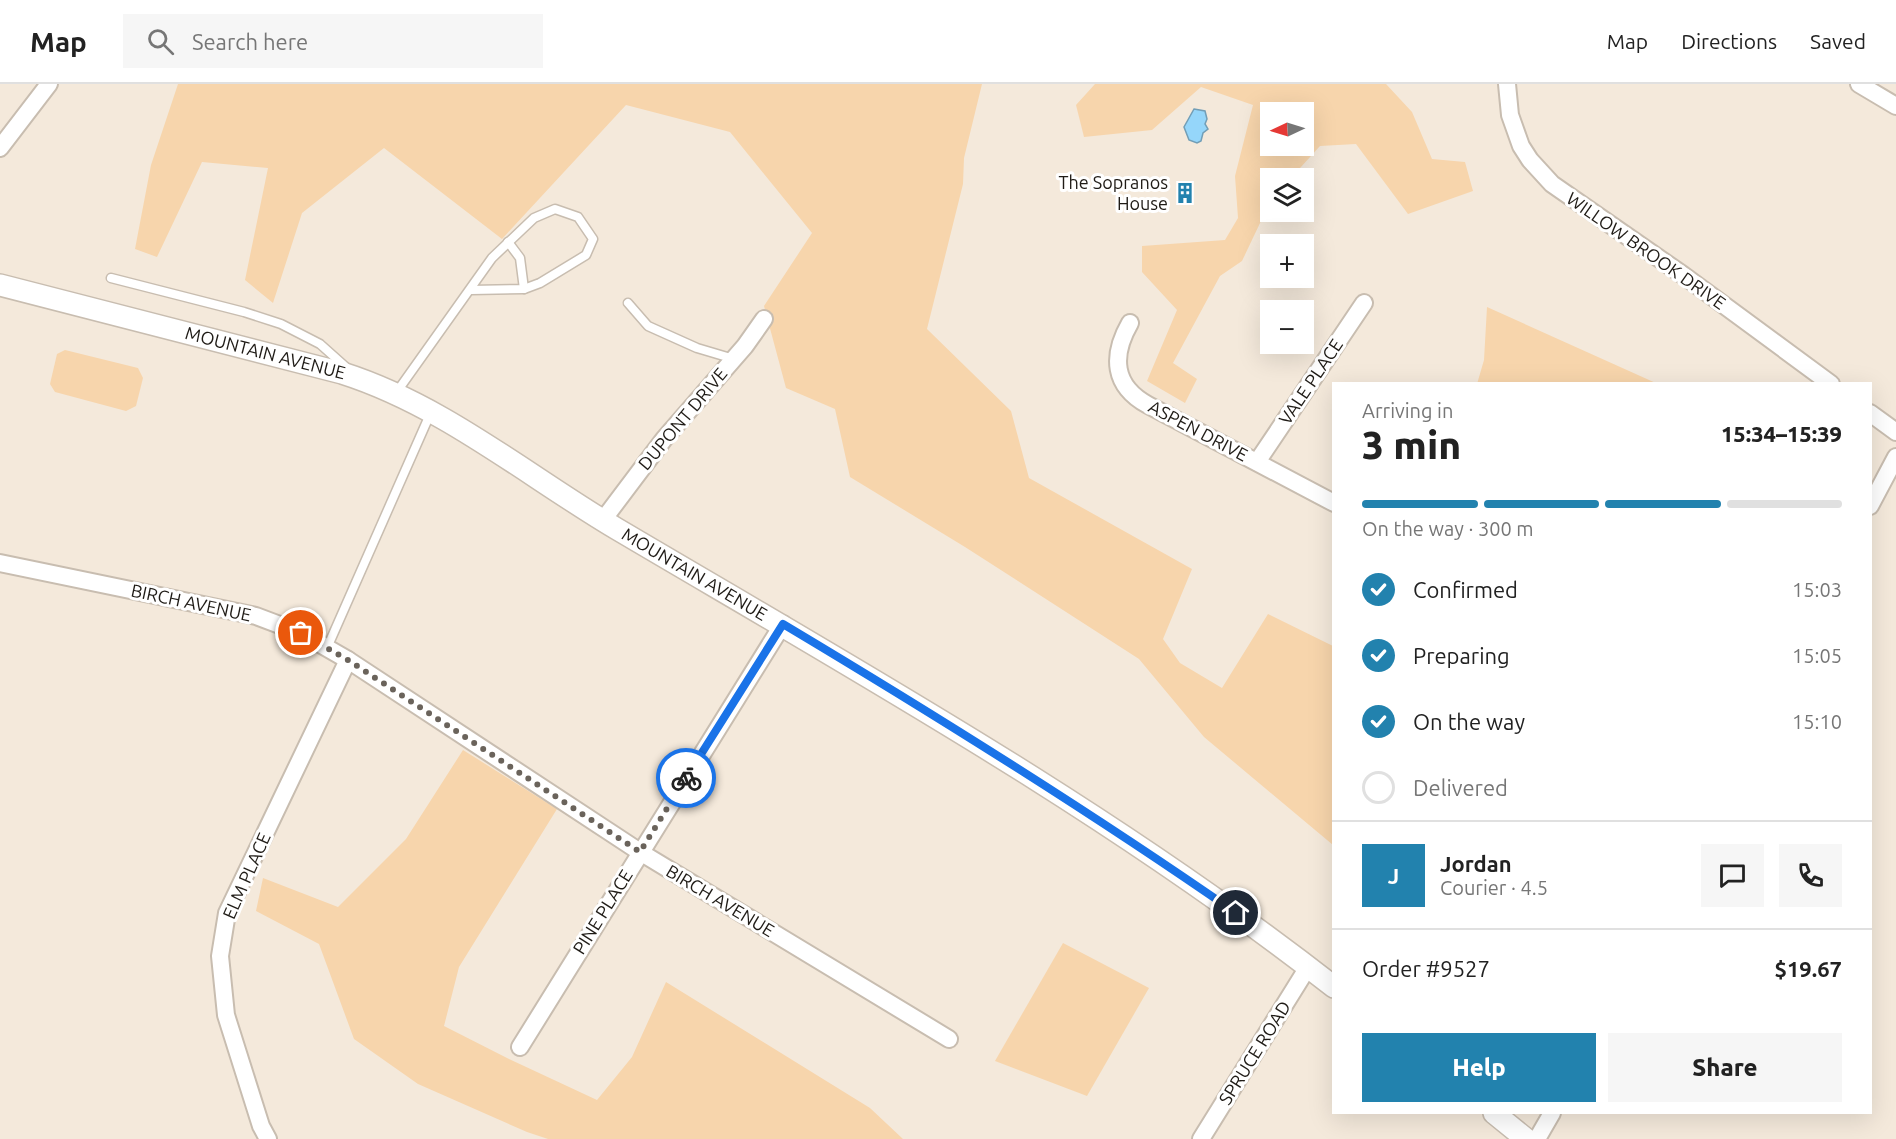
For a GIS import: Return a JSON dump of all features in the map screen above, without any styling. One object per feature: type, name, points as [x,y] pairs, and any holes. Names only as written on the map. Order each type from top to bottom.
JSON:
[{"type":"street","points":[[0,148],[49,84]]},
{"type":"street","name":"WILLOW BROOK DRIVE","points":[[1507,84],[1510,115],[1518,138],[1530,160],[1552,184],[1683,275],[1828,382]]},
{"type":"street","points":[[1859,84],[1896,106]]},
{"type":"street","name":"MOUNTAIN AVENUE","points":[[0,285],[104,310],[357,378],[396,393],[432,412],[603,520],[783,624],[980,744],[1107,826],[1242,918],[1332,985]]},
{"type":"street","name":"VALE PLACE","points":[[1257,462],[1364,303]]},
{"type":"street","name":"DUPONT DRIVE","points":[[603,520],[664,439],[734,359],[764,319]]},
{"type":"street","name":"ASPEN DRIVE","points":[[1130,323],[1118,349],[1117,358],[1121,376],[1132,394],[1332,502]]},
{"type":"street","points":[[1872,414],[1896,432]]},
{"type":"street","points":[[1872,502],[1896,457]]},
{"type":"street","name":"BIRCH AVENUE","points":[[0,563],[256,616],[301,633],[348,660],[640,852],[949,1039]]},
{"type":"street","name":"PINE PLACE","points":[[520,1047],[783,624]]},
{"type":"street","name":"ELM PLACE","points":[[268,1139],[261,1126],[226,1015],[220,956],[227,913],[348,660]]},
{"type":"street","name":"SPRUCE ROAD","points":[[1201,1139],[1308,967]]},
{"type":"street","points":[[1495,1114],[1526,1139]]},
{"type":"street","points":[[1537,1139],[1551,1114]]},
{"type":"lane","points":[[396,393],[492,258],[534,218],[555,209],[578,217],[593,238],[586,255],[540,283],[524,289],[471,290]]},
{"type":"lane","points":[[508,242],[520,258],[524,289]]},
{"type":"lane","points":[[111,278],[282,324],[320,344],[357,378]]},
{"type":"lane","points":[[628,303],[648,326],[697,348],[734,359]]},
{"type":"lane","points":[[327,648],[432,412]]},
{"type":"shaded area","points":[[178,84],[982,84],[964,158],[963,184],[927,329],[1011,411],[1029,478],[1192,569],[1163,639],[1180,663],[1222,688],[1268,614],[1332,646],[1332,844],[1204,737],[1139,659],[965,547],[850,477],[835,409],[786,388],[764,306],[812,233],[730,132],[626,105],[502,239],[384,148],[302,213],[273,303],[245,280],[268,168],[202,162],[157,257],[135,249],[151,165]]},
{"type":"shaded area","points":[[1095,84],[1386,84],[1412,112],[1432,159],[1465,162],[1473,191],[1408,214],[1356,144],[1320,146],[1314,153],[1314,102],[1260,102],[1260,156],[1311,156],[1300,168],[1260,168],[1261,222],[1242,261],[1220,276],[1173,363],[1197,379],[1185,403],[1147,381],[1177,310],[1142,272],[1142,246],[1225,240],[1238,218],[1235,176],[1253,105],[1201,87],[1152,130],[1084,137],[1076,105]]},
{"type":"shaded area","points":[[1487,307],[1654,382],[1478,382],[1484,360]]},
{"type":"shaded area","points":[[65,350],[138,368],[143,378],[136,406],[126,411],[55,392],[50,384],[57,354]]},
{"type":"shaded area","points":[[463,750],[557,809],[459,967],[444,1026],[597,1100],[632,1057],[666,982],[870,1108],[903,1139],[548,1139],[418,1084],[354,1039],[319,944],[256,911],[263,878],[338,907],[406,839]]},
{"type":"shaded area","points":[[1063,943],[1149,988],[1087,1096],[995,1061]]},
{"type":"water","points":[[1194,109],[1205,111],[1207,119],[1205,124],[1208,129],[1203,133],[1201,141],[1197,143],[1189,140],[1184,127]]},
{"type":"way so far","points":[[301,633],[348,660],[640,852],[686,778]]},
{"type":"place","name":"The Sopranos House","points":[[1185,193]]},
{"type":"route","points":[[686,778],[783,624],[980,744],[1236,913]]}]
